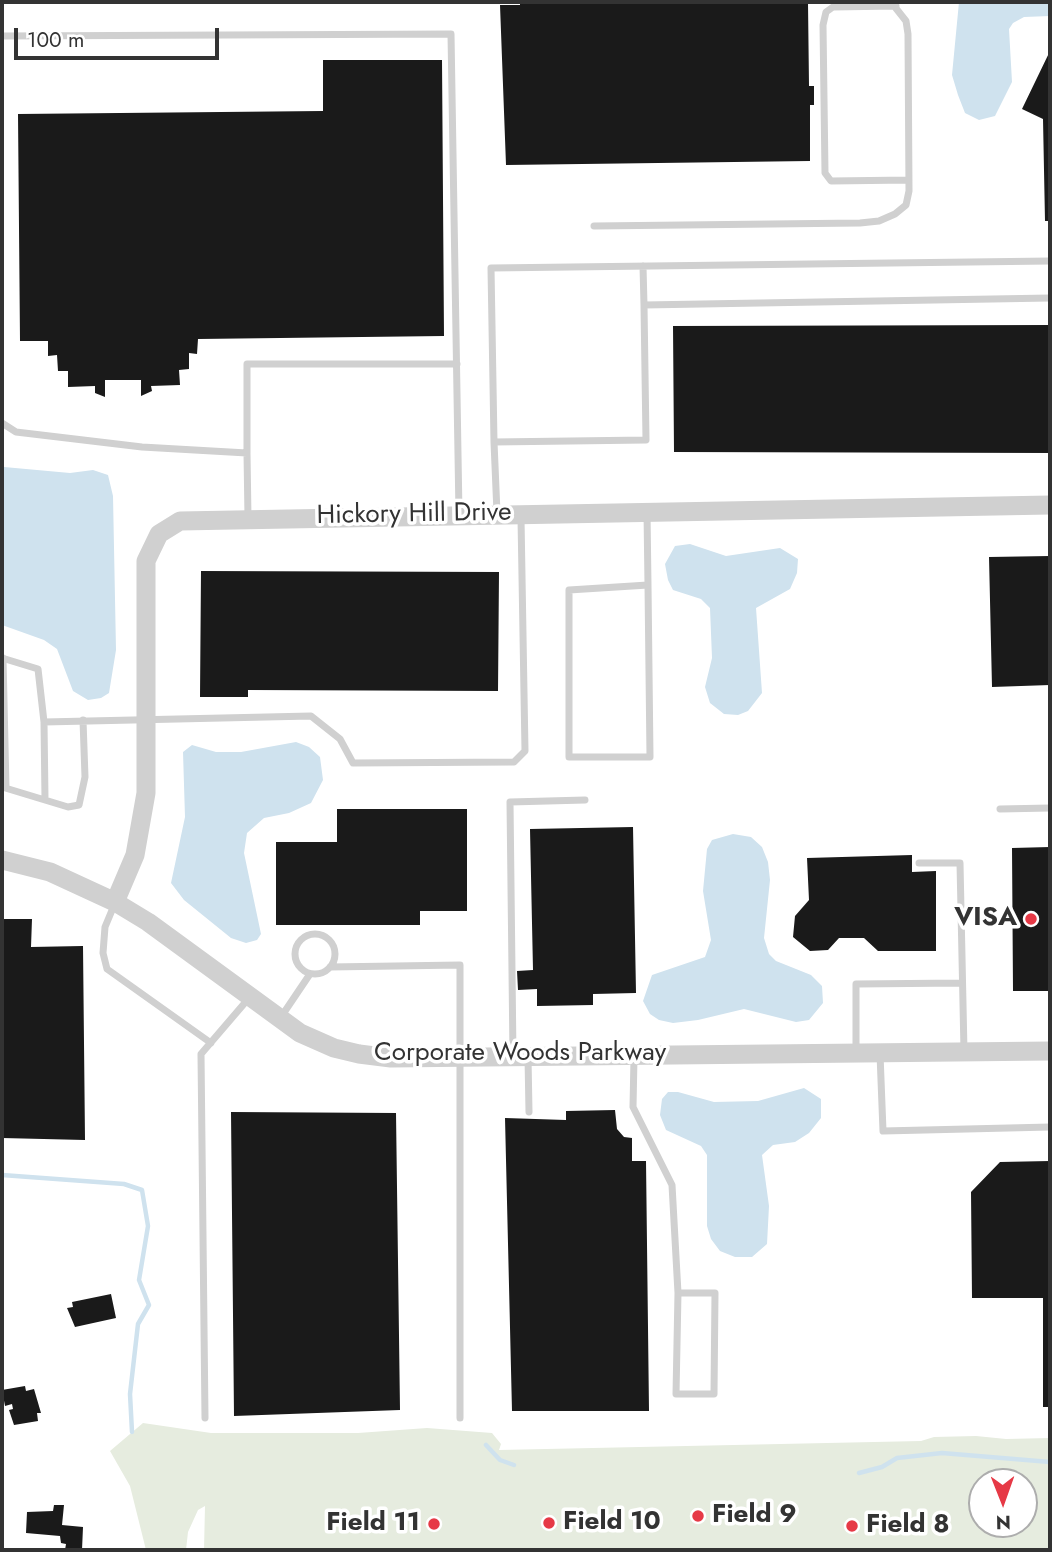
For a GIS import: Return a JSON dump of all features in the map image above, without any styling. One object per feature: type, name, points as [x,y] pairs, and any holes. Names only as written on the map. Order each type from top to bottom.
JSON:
[{"type":"street","name":"Hickory Hill Drive","points":[[116,902],[129,874],[144,817],[144,578],[150,548],[159,534],[180,521],[1050,505]]},
{"type":"street","name":"Corporate Woods Parkway","points":[[2,860],[50,872],[116,902],[148,922],[279,1019],[319,1042],[359,1054],[391,1058],[1050,1051]]},
{"type":"lane","points":[[594,226],[879,221],[895,214],[906,205],[909,180],[906,21],[893,4],[833,7],[826,12],[825,173],[831,181],[909,180]]},
{"type":"lane","points":[[2,36],[451,34],[459,514]]},
{"type":"lane","points":[[497,514],[491,268],[1050,261]]},
{"type":"lane","points":[[494,442],[646,440],[643,266]]},
{"type":"lane","points":[[645,304],[1050,298]]},
{"type":"lane","points":[[248,518],[247,364],[457,364]]},
{"type":"lane","points":[[2,423],[16,432],[142,447],[247,453]]},
{"type":"lane","points":[[647,512],[648,585],[650,757],[569,757],[569,590],[648,585]]},
{"type":"lane","points":[[44,722],[311,716],[340,739],[353,763],[514,762],[525,751],[521,514]]},
{"type":"lane","points":[[45,799],[44,722],[38,669],[2,658],[4,788],[68,807],[79,805],[85,777],[83,720]]},
{"type":"lane","points":[[530,1112],[520,1057],[510,802],[585,800]]},
{"type":"lane","points":[[1000,809],[1050,808]]},
{"type":"lane","points":[[919,863],[960,863],[964,1052]]},
{"type":"lane","points":[[116,902],[105,927],[103,953],[107,969],[211,1043]]},
{"type":"lane","points":[[330,967],[334,954],[330,942],[318,935],[305,937],[296,947],[296,961],[310,974],[321,973],[330,967],[460,965],[460,1418]]},
{"type":"lane","points":[[279,1019],[310,974]]},
{"type":"lane","points":[[856,1053],[856,984],[962,983]]},
{"type":"lane","points":[[205,1418],[201,1054],[250,998]]},
{"type":"lane","points":[[880,1053],[883,1131],[1050,1127]]},
{"type":"lane","points":[[634,1055],[633,1107],[672,1185],[678,1293],[676,1394],[714,1394],[715,1293],[678,1293]]},
{"type":"shaded area","points":[[143,1423],[211,1433],[358,1433],[427,1428],[492,1433],[501,1444],[499,1450],[921,1441],[934,1437],[976,1436],[1006,1439],[1050,1438],[1050,1550],[204,1550],[205,1506],[198,1510],[188,1532],[186,1550],[146,1550],[130,1486],[110,1451]]},
{"type":"water","points":[[959,2],[1050,2],[1050,16],[1024,17],[1013,23],[1009,29],[1012,82],[995,116],[979,120],[965,113],[952,75]]},
{"type":"water","points":[[4,467],[70,473],[93,470],[108,475],[113,496],[116,650],[109,693],[101,698],[88,700],[73,691],[57,649],[44,640],[2,625]]},
{"type":"water","points":[[690,544],[726,556],[780,548],[798,559],[797,573],[790,589],[756,608],[762,693],[748,711],[738,715],[724,714],[710,703],[705,687],[712,658],[710,608],[701,599],[673,590],[668,580],[665,564],[675,546]]},
{"type":"water","points":[[296,742],[309,747],[320,757],[323,780],[311,803],[289,813],[264,818],[247,833],[244,853],[261,934],[257,940],[246,943],[231,938],[184,900],[171,883],[185,817],[183,752],[192,745],[216,752],[241,752]]},
{"type":"water","points":[[733,834],[751,837],[762,847],[768,862],[770,880],[764,938],[769,954],[776,961],[811,975],[822,986],[823,1003],[809,1020],[796,1022],[744,1009],[673,1023],[659,1020],[650,1014],[643,1001],[652,975],[705,957],[711,940],[703,891],[707,849],[712,840]]},
{"type":"water","points":[[804,1088],[821,1099],[821,1118],[809,1133],[795,1142],[773,1145],[762,1155],[769,1206],[767,1244],[752,1257],[735,1257],[720,1251],[711,1239],[707,1226],[707,1155],[701,1146],[666,1130],[660,1115],[662,1099],[668,1092],[678,1092],[714,1102],[758,1101]]},
{"type":"building","points":[[520,2],[808,3],[809,86],[814,86],[814,105],[810,105],[810,161],[506,165],[500,5],[520,5]]},
{"type":"building","points":[[1050,51],[1050,221],[1045,221],[1043,119],[1022,109]]},
{"type":"building","points":[[323,60],[442,60],[444,336],[198,339],[197,354],[189,353],[189,369],[179,370],[180,385],[151,386],[152,391],[141,396],[141,380],[105,380],[105,397],[95,393],[95,386],[68,387],[68,371],[58,371],[57,355],[48,356],[48,341],[20,341],[18,114],[323,111]]},
{"type":"building","points":[[1050,325],[1050,453],[674,452],[673,326]]},
{"type":"building","points":[[1050,556],[1050,685],[992,687],[989,557]]},
{"type":"building","points":[[201,571],[499,572],[498,691],[248,690],[248,697],[200,697]]},
{"type":"building","points":[[337,809],[467,809],[467,911],[420,911],[420,925],[276,925],[276,842],[337,842]]},
{"type":"building","points":[[633,827],[636,993],[593,994],[593,1005],[537,1006],[537,989],[518,990],[517,971],[533,970],[530,829]]},
{"type":"building","name":"VISA","points":[[1050,847],[1050,991],[1013,991],[1012,848]]},
{"type":"building","points":[[912,855],[912,872],[936,871],[936,951],[878,951],[864,938],[839,938],[828,950],[810,951],[793,937],[795,916],[809,900],[807,858]]},
{"type":"building","points":[[2,919],[32,919],[31,947],[83,946],[85,1140],[2,1138]]},
{"type":"building","points":[[615,1110],[617,1129],[624,1137],[632,1138],[632,1161],[646,1161],[649,1411],[512,1411],[505,1118],[566,1120],[566,1111]]},
{"type":"building","points":[[231,1112],[396,1113],[400,1410],[234,1416]]},
{"type":"building","points":[[1050,1161],[1050,1407],[1043,1407],[1043,1298],[972,1298],[971,1192],[1000,1162]]},
{"type":"building","points":[[111,1294],[116,1318],[75,1327],[67,1308],[73,1307],[72,1302]]},
{"type":"building","points":[[25,1386],[26,1391],[34,1389],[41,1413],[37,1413],[38,1421],[14,1425],[9,1410],[13,1409],[12,1404],[5,1406],[2,1390]]},
{"type":"building","points":[[54,1505],[64,1505],[62,1525],[83,1527],[82,1550],[65,1550],[66,1544],[61,1543],[60,1536],[26,1533],[27,1512],[53,1511]]},
{"type":"waterway","points":[[2,1175],[124,1184],[142,1190],[148,1226],[139,1280],[149,1305],[138,1324],[130,1394],[132,1432]]},
{"type":"waterway","points":[[486,1445],[500,1460],[514,1465]]},
{"type":"waterway","points":[[859,1473],[882,1467],[897,1458],[942,1453],[1050,1462]]},
{"type":"place","name":"VISA","points":[[1031,919]]},
{"type":"place","name":"Field 9","points":[[698,1516]]},
{"type":"place","name":"Field 10","points":[[549,1523]]},
{"type":"place","name":"Field 11","points":[[434,1524]]},
{"type":"place","name":"Field 8","points":[[852,1526]]}]
